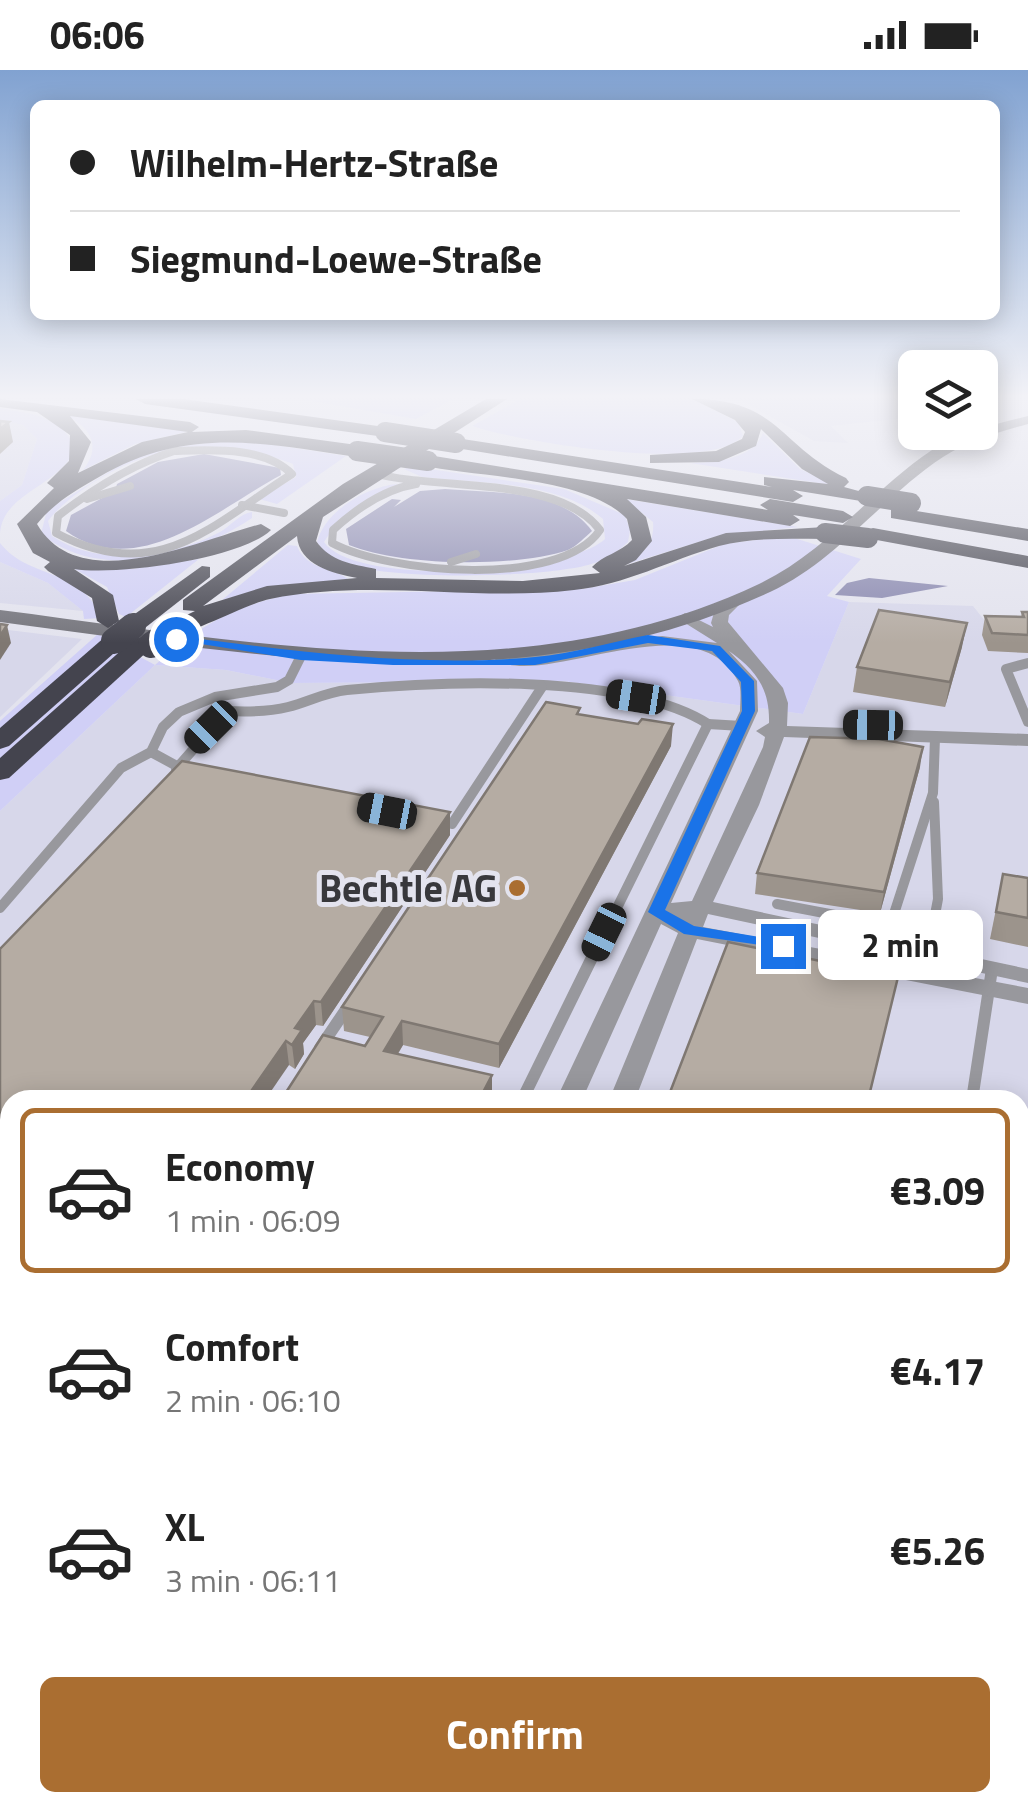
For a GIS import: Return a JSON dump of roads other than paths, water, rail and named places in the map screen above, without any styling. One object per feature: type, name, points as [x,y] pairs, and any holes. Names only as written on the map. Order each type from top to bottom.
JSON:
[{"type":"highway","points":[[60,480],[16,514],[12,540],[30,557],[91,585],[131,639]]},
{"type":"highway","points":[[81,480],[48,501],[27,524],[30,536],[54,554],[118,565],[194,555],[261,530]]},
{"type":"highway","points":[[0,741],[131,639],[261,530],[336,480]]},
{"type":"highway","points":[[0,772],[131,639],[362,480]]},
{"type":"highway","points":[[315,512],[306,541],[313,556],[340,569],[384,577],[566,575],[629,556],[642,540],[642,525],[635,513],[555,480]]},
{"type":"highway","points":[[653,480],[849,512],[887,523],[1028,535]]},
{"type":"highway","points":[[718,480],[887,523],[1028,549]]},
{"type":"highway","points":[[821,480],[849,512]]},
{"type":"highway","points":[[567,484],[849,512]]},
{"type":"highway","points":[[131,639],[225,602],[269,591],[341,584],[569,584],[626,574],[716,541],[849,512]]},
{"type":"highway","points":[[887,523],[1028,523]]},
{"type":"highway","points":[[887,523],[907,540],[1028,562]]},
{"type":"main road","points":[[0,616],[301,656],[417,661],[502,658],[575,648],[678,621],[736,600],[820,557],[907,480]]},
{"type":"street","points":[[626,1090],[700,906],[778,728],[772,675],[721,630],[721,613],[736,600]]},
{"type":"street","points":[[678,621],[730,645],[772,685]]},
{"type":"street","points":[[575,1090],[742,726],[751,698],[748,681],[716,648],[678,621]]},
{"type":"street","points":[[502,658],[564,657],[648,639],[716,648]]},
{"type":"street","points":[[742,726],[1028,740]]},
{"type":"street","points":[[778,728],[1028,726]]},
{"type":"street","points":[[656,912],[700,906],[926,955],[990,978]]},
{"type":"street","points":[[656,912],[690,930],[1024,985]]},
{"type":"lane","points":[[111,480],[58,516],[56,533],[72,544],[105,551],[137,552],[199,538],[228,522],[242,504],[282,480]]},
{"type":"lane","points":[[401,480],[416,484]]},
{"type":"lane","points":[[416,484],[460,485],[555,498],[596,519],[600,530],[580,552],[556,559],[440,566],[385,563],[346,555],[332,543],[333,530],[344,520],[403,485],[416,484]]},
{"type":"lane","points":[[78,500],[130,486]]},
{"type":"lane","points":[[242,504],[284,513]]},
{"type":"lane","points":[[440,566],[476,554]]},
{"type":"lane","points":[[0,908],[121,768],[151,752],[162,727],[179,712],[215,697],[277,687],[289,680],[301,656]]},
{"type":"lane","points":[[1028,663],[1006,670],[1028,726]]},
{"type":"lane","points":[[176,770],[227,711],[276,710],[345,690],[542,687],[636,697],[702,716],[708,724],[742,726]]},
{"type":"lane","points":[[452,824],[542,687]]},
{"type":"lane","points":[[527,1090],[708,724]]},
{"type":"lane","points":[[926,955],[938,899],[934,738]]},
{"type":"lane","points":[[151,752],[176,770],[207,776]]},
{"type":"lane","points":[[777,904],[890,925],[933,792]]},
{"type":"lane","points":[[437,821],[466,827],[455,843]]},
{"type":"lane","points":[[973,1090],[990,978]]},
{"type":"lane","points":[[311,1062],[360,989]]},
{"type":"place","name":"Bechtle AG","points":[[517,888]]}]
